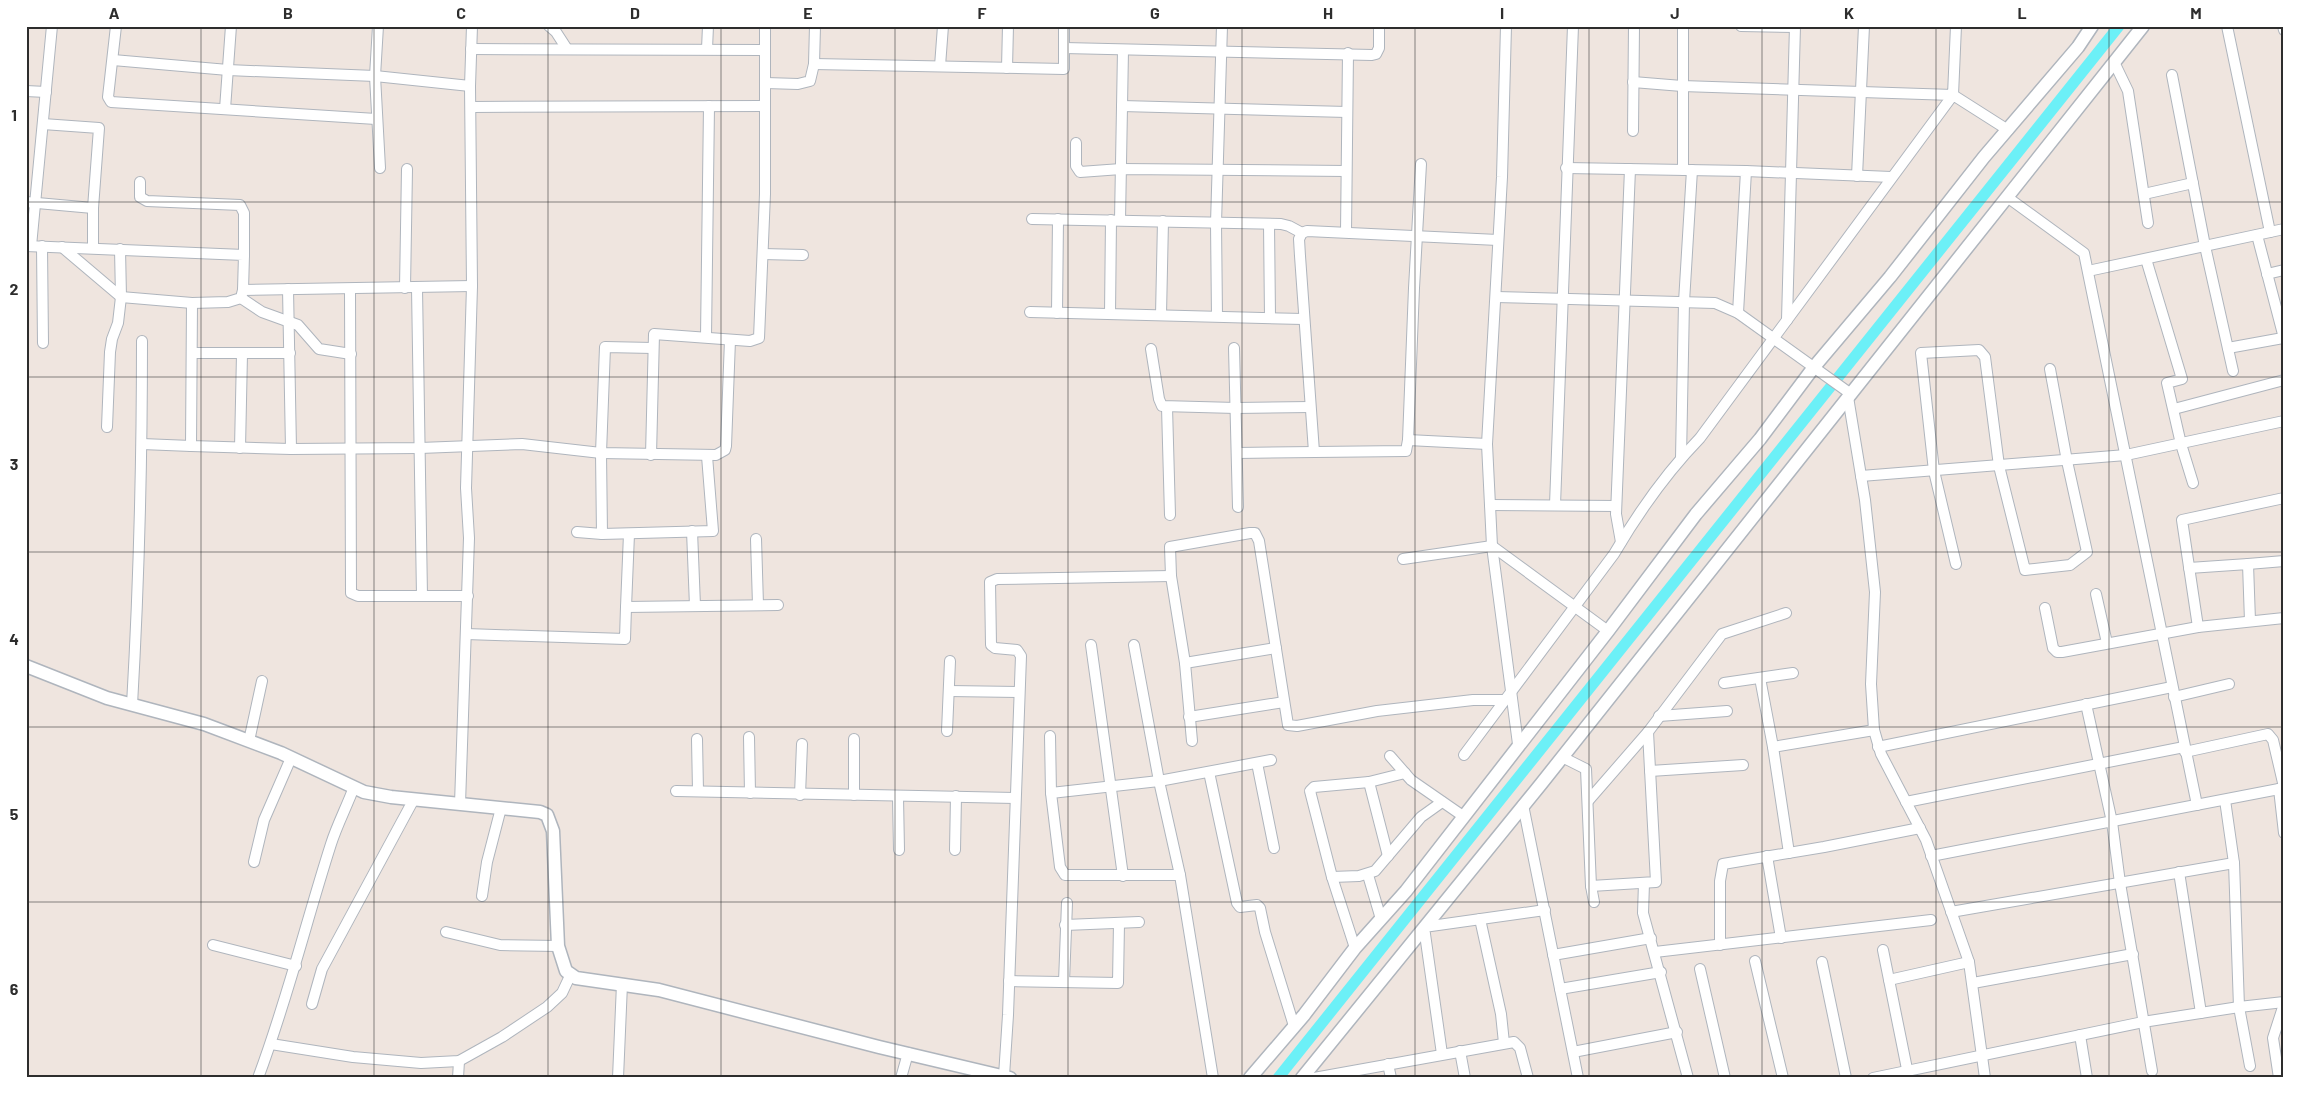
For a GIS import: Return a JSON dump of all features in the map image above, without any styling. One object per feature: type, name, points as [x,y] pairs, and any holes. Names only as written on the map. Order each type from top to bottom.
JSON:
[{"type":"street","points":[[43,343],[33,246],[31,202],[43,124],[52,26]]},
{"type":"street","points":[[116,26],[108,97],[111,102],[376,119]]},
{"type":"street","points":[[225,109],[231,26]]},
{"type":"street","points":[[378,26],[375,76],[380,168]]},
{"type":"street","points":[[460,804],[469,538],[466,488],[469,447],[472,286],[470,86],[472,26]]},
{"type":"street","points":[[549,26],[556,32],[567,49]]},
{"type":"street","points":[[707,50],[708,26]]},
{"type":"street","points":[[651,455],[654,334],[755,341],[759,338],[763,254],[765,26]]},
{"type":"street","points":[[766,83],[805,83],[810,81],[813,76],[815,26]]},
{"type":"street","points":[[940,66],[943,26]]},
{"type":"street","points":[[1007,68],[1008,26]]},
{"type":"street","points":[[814,64],[1064,69],[1064,26]]},
{"type":"street","points":[[1217,316],[1216,223],[1222,26]]},
{"type":"street","points":[[1064,48],[1376,54],[1379,48],[1379,26]]},
{"type":"street","points":[[1506,26],[1496,297],[1487,444],[1492,546],[1507,697],[1518,744]]},
{"type":"street","points":[[1555,504],[1566,168],[1573,26]]},
{"type":"street","points":[[1633,131],[1634,26]]},
{"type":"street","points":[[1681,458],[1687,170],[1682,86],[1683,26]]},
{"type":"street","points":[[1741,26],[1795,27],[1787,320]]},
{"type":"street","points":[[1858,176],[1864,26]]},
{"type":"street","points":[[1464,755],[1681,458],[1700,438],[1953,95],[1956,26]]},
{"type":"street","points":[[1250,1078],[1294,1026],[1355,948],[1406,891],[1518,744],[1608,631],[1696,514],[1760,439],[1814,367],[2078,47],[2092,26]]},
{"type":"street","points":[[1302,1078],[1562,757],[2143,26]]},
{"type":"street","points":[[2226,26],[2270,232]]},
{"type":"street","points":[[2283,26],[2284,30]]},
{"type":"street","points":[[471,49],[765,50]]},
{"type":"street","points":[[1110,314],[1121,169],[1123,50]]},
{"type":"street","points":[[1346,232],[1348,53]]},
{"type":"street","points":[[113,60],[228,70],[375,76],[470,86]]},
{"type":"street","points":[[2114,62],[2128,91],[2148,223]]},
{"type":"street","points":[[2172,75],[2205,246],[2233,371]]},
{"type":"street","points":[[1633,82],[1682,86],[1793,88],[1953,95],[2008,130]]},
{"type":"street","points":[[26,90],[46,92]]},
{"type":"street","points":[[706,337],[709,106]]},
{"type":"street","points":[[470,107],[765,106]]},
{"type":"street","points":[[1122,106],[1220,107],[1347,112]]},
{"type":"street","points":[[43,124],[99,128],[93,208],[93,248]]},
{"type":"street","points":[[1076,142],[1076,166],[1080,172],[1121,169],[1346,171]]},
{"type":"street","points":[[1237,453],[1406,451],[1421,164]]},
{"type":"street","points":[[1566,168],[1746,171],[1892,177]]},
{"type":"street","points":[[405,288],[407,169]]},
{"type":"street","points":[[1621,542],[1616,506],[1630,169]]},
{"type":"street","points":[[1738,313],[1746,171]]},
{"type":"street","points":[[140,182],[140,197],[147,201],[240,205],[244,213],[242,294]]},
{"type":"street","points":[[2144,194],[2193,183]]},
{"type":"street","points":[[2007,197],[2084,253],[2126,455],[2160,634],[2197,806]]},
{"type":"street","points":[[31,202],[93,208]]},
{"type":"street","points":[[1032,218],[1269,224],[1289,226],[1302,233]]},
{"type":"street","points":[[1057,313],[1058,219]]},
{"type":"street","points":[[1161,315],[1163,221]]},
{"type":"street","points":[[1269,224],[1270,318]]},
{"type":"street","points":[[2088,271],[2284,229]]},
{"type":"street","points":[[1314,452],[1303,319],[1299,239],[1302,233],[1307,231],[1346,232],[1498,240]]},
{"type":"street","points":[[2228,348],[2283,338],[2257,235]]},
{"type":"street","points":[[33,246],[244,255]]},
{"type":"street","points":[[62,247],[88,267],[121,297],[192,303],[228,302],[242,294],[288,289],[350,290],[472,286]]},
{"type":"street","points":[[107,427],[110,352],[112,339],[118,323],[121,297],[120,249]]},
{"type":"street","points":[[763,254],[804,255]]},
{"type":"street","points":[[2146,258],[2182,380],[2167,383],[2181,444],[2193,483]]},
{"type":"street","points":[[2267,274],[2284,270]]},
{"type":"street","points":[[417,288],[422,596]]},
{"type":"street","points":[[288,289],[291,449]]},
{"type":"street","points":[[350,290],[351,593],[358,596],[468,596]]},
{"type":"street","points":[[242,294],[262,312],[289,321],[302,329],[319,349],[351,354]]},
{"type":"street","points":[[1496,297],[1715,303],[1738,313],[1774,337],[1839,385],[1849,395],[1875,592],[1871,684],[1874,730],[1878,747],[1920,828],[1932,856],[1969,962],[1985,1078]]},
{"type":"street","points":[[191,446],[192,303]]},
{"type":"street","points":[[1030,312],[1303,319]]},
{"type":"street","points":[[142,444],[291,449],[469,447],[522,444],[601,453],[708,456],[722,452],[726,446],[730,340]]},
{"type":"street","points":[[132,705],[142,444],[142,341]]},
{"type":"street","points":[[602,534],[601,453],[605,347],[653,348]]},
{"type":"street","points":[[1234,348],[1238,507]]},
{"type":"street","points":[[1151,349],[1158,399],[1162,406],[1310,407]]},
{"type":"street","points":[[1956,564],[1934,471],[1921,353],[1979,350],[1985,357],[1999,466],[2025,570],[2070,565],[2087,552],[2067,461],[2050,369]]},
{"type":"street","points":[[193,354],[290,353]]},
{"type":"street","points":[[240,448],[242,354]]},
{"type":"street","points":[[2174,409],[2284,380]]},
{"type":"street","points":[[1167,407],[1170,515]]},
{"type":"street","points":[[1861,476],[2126,455],[2284,421]]},
{"type":"street","points":[[1408,440],[1487,444]]},
{"type":"street","points":[[577,532],[629,534],[713,531],[708,456]]},
{"type":"street","points":[[2198,627],[2182,520],[2284,498]]},
{"type":"street","points":[[1490,505],[1555,504],[1616,506]]},
{"type":"street","points":[[692,532],[695,606]]},
{"type":"street","points":[[1192,741],[1185,663],[1171,576],[1170,550],[1172,546],[1255,533],[1259,540],[1286,722],[1291,726],[1377,711],[1507,697]]},
{"type":"street","points":[[466,634],[624,638],[629,534]]},
{"type":"street","points":[[756,539],[758,606]]},
{"type":"street","points":[[1403,559],[1492,546],[1608,631]]},
{"type":"street","points":[[2189,568],[2284,561]]},
{"type":"street","points":[[2248,564],[2250,621]]},
{"type":"street","points":[[26,666],[107,698],[204,724],[291,758],[364,792],[540,812],[547,815],[553,831],[558,946],[563,964],[570,976],[583,980],[659,990],[1007,1077],[1020,652],[1014,649],[994,648],[990,640],[989,586],[992,580],[1171,576]]},
{"type":"street","points":[[2096,594],[2107,643]]},
{"type":"street","points":[[626,606],[778,605]]},
{"type":"street","points":[[2045,608],[2053,648],[2058,652],[2198,627],[2284,618]]},
{"type":"street","points":[[1588,801],[1648,732],[1722,634],[1786,613]]},
{"type":"street","points":[[1091,645],[1123,876]]},
{"type":"street","points":[[1134,645],[1159,781],[1180,875],[1213,1078]]},
{"type":"street","points":[[1185,663],[1276,648]]},
{"type":"street","points":[[947,731],[950,661]]},
{"type":"street","points":[[1724,683],[1792,673]]},
{"type":"street","points":[[1760,678],[1774,747],[1789,853]]},
{"type":"street","points":[[249,741],[262,680]]},
{"type":"street","points":[[1878,747],[2086,704],[2229,684]]},
{"type":"street","points":[[949,691],[1020,692]]},
{"type":"street","points":[[1189,717],[1284,702]]},
{"type":"street","points":[[2086,704],[2112,822],[2120,883],[2152,1071]]},
{"type":"street","points":[[1660,716],[1728,711]]},
{"type":"street","points":[[1774,747],[1874,730]]},
{"type":"street","points":[[1591,886],[1656,882],[1648,732]]},
{"type":"street","points":[[1906,802],[2099,764],[2268,734],[2273,740],[2282,788],[2284,834]]},
{"type":"street","points":[[1050,736],[1051,793],[1060,867],[1065,875],[1180,875]]},
{"type":"street","points":[[749,737],[750,793]]},
{"type":"street","points":[[697,739],[698,791]]},
{"type":"street","points":[[854,739],[854,795]]},
{"type":"street","points":[[800,795],[802,744]]},
{"type":"street","points":[[1390,756],[1405,773],[1463,816]]},
{"type":"street","points":[[1562,757],[1586,769],[1591,886],[1594,902]]},
{"type":"street","points":[[254,862],[264,820],[291,758]]},
{"type":"street","points":[[1051,793],[1159,781],[1270,760]]},
{"type":"street","points":[[1257,763],[1274,848]]},
{"type":"street","points":[[1650,771],[1743,764]]},
{"type":"street","points":[[1209,772],[1237,903],[1240,907],[1257,905],[1260,908],[1265,932],[1294,1026]]},
{"type":"street","points":[[1355,948],[1332,877],[1310,791],[1314,787],[1369,782],[1405,773]]},
{"type":"street","points":[[1369,782],[1388,856]]},
{"type":"street","points":[[258,1078],[296,966],[332,842],[354,788]]},
{"type":"street","points":[[1932,856],[2282,788]]},
{"type":"street","points":[[676,791],[1015,798]]},
{"type":"street","points":[[955,850],[956,796]]},
{"type":"street","points":[[898,797],[899,850]]},
{"type":"street","points":[[312,1004],[322,969],[414,799]]},
{"type":"street","points":[[2225,800],[2234,863],[2239,1006],[2250,1066]]},
{"type":"street","points":[[1332,877],[1368,875],[1375,871],[1421,817],[1442,802]]},
{"type":"street","points":[[1523,805],[1578,1078]]},
{"type":"street","points":[[482,896],[484,873],[501,808]]},
{"type":"street","points":[[1720,945],[1720,881],[1724,864],[1920,828]]},
{"type":"street","points":[[1767,856],[1781,938]]},
{"type":"street","points":[[1951,912],[2234,863]]},
{"type":"street","points":[[2179,872],[2201,1013]]},
{"type":"street","points":[[1368,875],[1381,919]]},
{"type":"street","points":[[1644,883],[1644,913],[1688,1078]]},
{"type":"street","points":[[1064,982],[1067,903]]},
{"type":"street","points":[[1424,927],[1545,910]]},
{"type":"street","points":[[1480,919],[1502,1014],[1504,1043]]},
{"type":"street","points":[[1655,952],[1931,920]]},
{"type":"street","points":[[1065,925],[1139,922]]},
{"type":"street","points":[[1009,982],[1118,983],[1119,923]]},
{"type":"street","points":[[1424,927],[1442,1054]]},
{"type":"street","points":[[446,932],[500,945],[558,946]]},
{"type":"street","points":[[1554,954],[1651,938]]},
{"type":"street","points":[[213,945],[296,966]]},
{"type":"street","points":[[1883,950],[1907,1069]]},
{"type":"street","points":[[1972,983],[2133,954]]},
{"type":"street","points":[[1755,962],[1783,1078]]},
{"type":"street","points":[[1822,962],[1846,1078]]},
{"type":"street","points":[[1889,980],[1969,962]]},
{"type":"street","points":[[1700,969],[1724,1078]]},
{"type":"street","points":[[1560,988],[1661,972]]},
{"type":"street","points":[[271,1044],[353,1057],[421,1063],[459,1060],[502,1037],[547,1007],[562,993],[570,976]]},
{"type":"street","points":[[618,1078],[622,984]]},
{"type":"street","points":[[1873,1078],[1907,1069],[2143,1022],[2239,1006],[2284,1003],[2274,1031],[2279,1055],[2279,1078]]},
{"type":"street","points":[[1573,1052],[1677,1032]]},
{"type":"street","points":[[2080,1035],[2087,1078]]},
{"type":"street","points":[[1314,1078],[1361,1074],[1388,1064],[1514,1042],[1518,1044],[1528,1078]]},
{"type":"street","points":[[1460,1051],[1465,1078]]},
{"type":"street","points":[[900,1078],[908,1053]]},
{"type":"street","points":[[458,1078],[459,1060]]},
{"type":"street","points":[[1388,1064],[1391,1078]]},
{"type":"waterway","points":[[1278,1078],[2119,26]]}]
